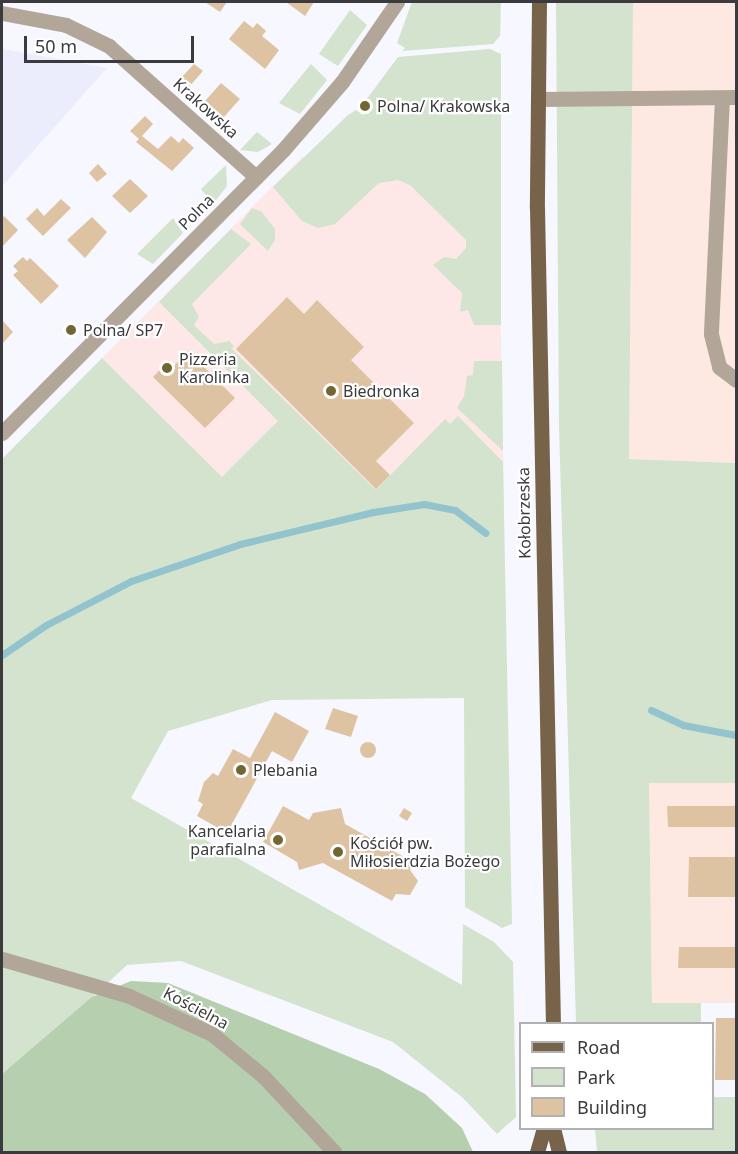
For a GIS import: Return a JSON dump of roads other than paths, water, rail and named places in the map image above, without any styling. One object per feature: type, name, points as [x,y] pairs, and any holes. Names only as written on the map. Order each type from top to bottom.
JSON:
[{"type":"main road","name":"Kołobrzeska","points":[[539,2],[538,99],[552,1022]]},
{"type":"main road","points":[[537,1152],[543,1130]]},
{"type":"main road","points":[[554,1130],[559,1152]]},
{"type":"street","name":"Polna","points":[[2,433],[256,177],[342,82],[397,2]]},
{"type":"street","name":"Krakowska","points":[[2,13],[60,23],[109,46],[256,177]]},
{"type":"street","points":[[538,99],[729,98],[711,334],[719,367],[736,380]]},
{"type":"street","name":"Kościelna","points":[[2,958],[149,1003],[212,1034],[263,1076],[334,1152]]},
{"type":"waterway","points":[[2,655],[46,625],[131,581],[240,544],[373,512],[424,504],[455,510],[485,533]]},
{"type":"waterway","points":[[651,710],[683,725],[736,735]]},
{"type":"place","name":"Polna/ Krakowska","points":[[365,106]]},
{"type":"place","name":"Polna/ SP7","points":[[71,330]]},
{"type":"place","name":"Pizzeria Karolinka","points":[[167,368]]},
{"type":"place","name":"Biedronka","points":[[331,391]]},
{"type":"place","name":"Plebania","points":[[241,770]]},
{"type":"place","name":"Kancelaria parafialna","points":[[278,840]]},
{"type":"place","name":"Kościół pw. Miłosierdzia Bożego","points":[[338,852]]}]
